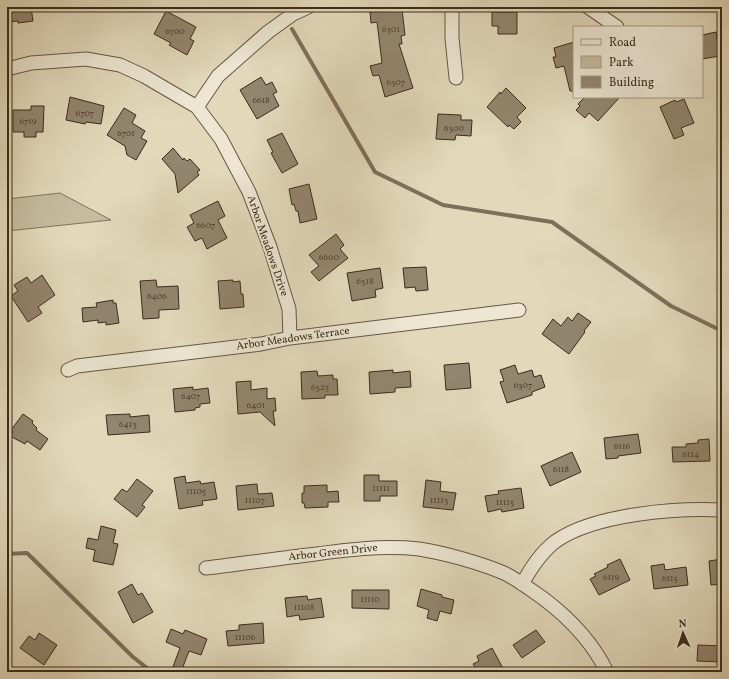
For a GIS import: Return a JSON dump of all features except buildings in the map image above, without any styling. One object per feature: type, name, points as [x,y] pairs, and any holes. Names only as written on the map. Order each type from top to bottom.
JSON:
[{"type":"street","points":[[197,107],[218,76],[268,32],[293,14],[308,7]]},
{"type":"street","points":[[452,7],[452,38],[456,78]]},
{"type":"street","points":[[588,7],[616,26]]},
{"type":"street","name":"Arbor Meadows Drive","points":[[7,69],[31,63],[86,59],[120,65],[144,76],[197,107],[220,139],[249,192],[270,247],[289,309],[290,338]]},
{"type":"street","name":"Arbor Meadows Terrace","points":[[68,370],[77,366],[261,344],[290,338],[519,310]]},
{"type":"street","points":[[522,584],[531,567],[541,555],[555,542],[571,532],[581,528],[622,517],[657,512],[705,509],[722,510]]},
{"type":"street","name":"Arbor Green Drive","points":[[206,568],[347,550],[382,548],[418,549],[473,562],[504,574],[522,584],[554,606],[591,646],[602,670]]},
{"type":"green space","points":[[60,193],[111,220],[7,231],[7,199]]},
{"type":"waterway","points":[[292,29],[375,172],[443,205],[552,222],[671,306],[722,331]]},
{"type":"waterway","points":[[7,554],[27,553],[133,657],[152,672]]}]
